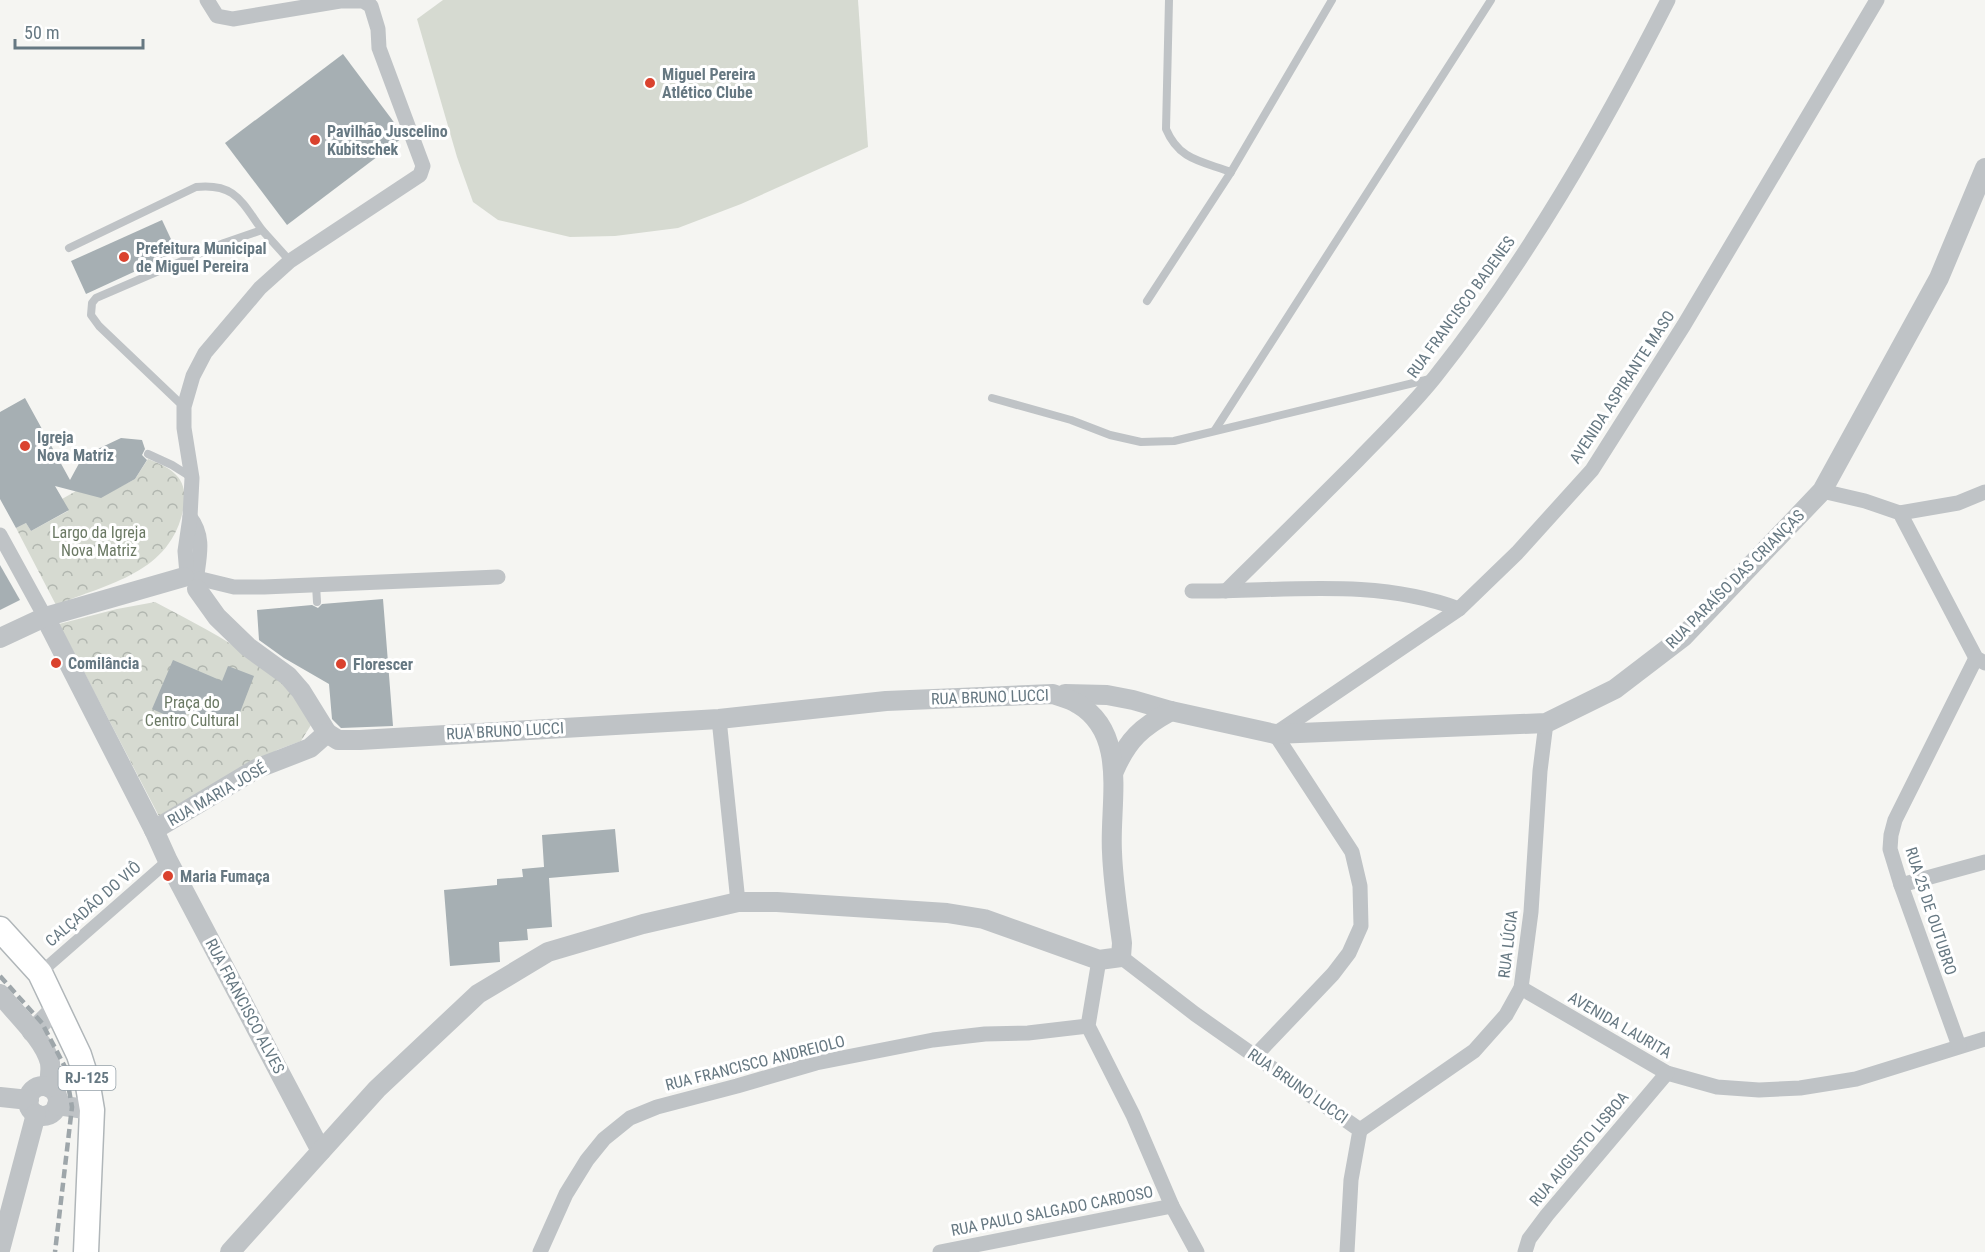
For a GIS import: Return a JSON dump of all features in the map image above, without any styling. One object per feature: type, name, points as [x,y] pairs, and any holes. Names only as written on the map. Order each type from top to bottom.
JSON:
[{"type":"main road","name":"RJ-125","points":[[0,929],[40,973],[79,1055],[87,1080],[92,1110],[86,1252]]},
{"type":"street","points":[[207,0],[217,16],[224,19],[340,1],[363,1],[371,6],[378,29],[379,48],[423,166],[420,174],[290,261],[260,288],[205,353],[193,376],[184,407],[184,428],[192,478],[190,517],[199,534],[200,545],[192,580],[217,617],[248,647],[288,676],[301,691],[327,733]]},
{"type":"street","name":"RUA FRANCISCO BADENES","points":[[1226,591],[1391,426],[1434,378],[1512,271],[1560,198],[1626,81],[1668,0]]},
{"type":"street","name":"AVENIDA ASPIRANTE MASO","points":[[1275,734],[1459,609],[1517,553],[1592,470],[1684,325],[1877,0]]},
{"type":"street","name":"RUA PARAÍSO DAS CRIANÇAS","points":[[1053,694],[1107,695],[1275,734],[1546,723],[1615,689],[1683,637],[1822,491],[1940,278],[1985,168]]},
{"type":"street","points":[[1822,491],[1865,501],[1900,513],[1958,503],[1985,492]]},
{"type":"street","points":[[1900,513],[1980,661]]},
{"type":"street","points":[[0,535],[47,621]]},
{"type":"street","points":[[0,638],[47,621],[192,580],[234,587],[498,577]]},
{"type":"street","points":[[1192,591],[1269,588],[1390,591],[1431,599],[1459,609]]},
{"type":"street","name":"RUA FRANCISCO ALVES","points":[[47,621],[168,861],[321,1151]]},
{"type":"street","name":"RUA 25 DE OUTUBRO","points":[[1959,1046],[1890,849],[1895,820],[1980,661]]},
{"type":"street","name":"RUA BRUNO LUCCI","points":[[327,733],[344,741],[719,719],[886,701],[1053,694],[1078,703],[1092,714],[1106,736],[1114,771],[1111,820],[1112,854],[1122,943],[1121,957],[1195,1014],[1360,1130],[1351,1180],[1347,1252]]},
{"type":"street","points":[[1114,771],[1131,741],[1146,725],[1171,711]]},
{"type":"street","points":[[719,719],[738,902]]},
{"type":"street","name":"RUA LÚCIA","points":[[1360,1130],[1474,1051],[1506,1015],[1521,988],[1531,912],[1540,771],[1546,723]]},
{"type":"street","name":"RUA MARIA JOSÉ","points":[[154,830],[256,769],[310,748],[327,733]]},
{"type":"street","points":[[1255,1056],[1333,974],[1349,953],[1361,926],[1360,886],[1352,852],[1275,734]]},
{"type":"street","name":"CALÇADÃO DO VIÔ","points":[[40,973],[168,861]]},
{"type":"street","points":[[1901,885],[1985,862]]},
{"type":"street","points":[[230,1252],[377,1089],[478,994],[548,952],[611,933],[738,902],[777,902],[947,913],[984,920],[1099,960],[1121,957]]},
{"type":"street","points":[[1099,960],[1088,1026],[1133,1115],[1172,1206],[1197,1252]]},
{"type":"street","name":"AVENIDA LAURITA","points":[[1521,988],[1667,1073],[1717,1087],[1759,1090],[1800,1088],[1856,1079],[1985,1039]]},
{"type":"street","points":[[0,994],[32,1032],[48,1059],[51,1075],[48,1087]]},
{"type":"street","points":[[32,1032],[57,1007]]},
{"type":"street","name":"RUA FRANCISCO ANDREIOLO","points":[[540,1252],[566,1194],[587,1160],[604,1139],[630,1118],[657,1107],[816,1063],[933,1040],[1088,1026]]},
{"type":"street","name":"RUA AUGUSTO LISBOA","points":[[1525,1252],[1529,1239],[1547,1215],[1667,1073]]},
{"type":"street","points":[[0,1097],[32,1107],[48,1115],[57,1105],[57,1094],[43,1086],[33,1090],[32,1107],[0,1250]]},
{"type":"street","points":[[57,1105],[92,1110]]},
{"type":"street","name":"RUA PAULO SALGADO CARDOSO","points":[[940,1252],[997,1247],[1172,1206]]},
{"type":"street","points":[[241,1252],[254,1226]]},
{"type":"lane","points":[[1169,0],[1166,129],[1172,142],[1182,153],[1231,172]]},
{"type":"lane","points":[[1147,301],[1231,172],[1332,0]]},
{"type":"lane","points":[[1215,430],[1491,0]]},
{"type":"lane","points":[[69,248],[196,187],[211,185],[230,191],[243,203],[261,230],[290,261]]},
{"type":"lane","points":[[184,407],[99,326],[91,315],[92,303],[96,298],[224,243],[261,230]]},
{"type":"lane","points":[[992,398],[1071,420],[1110,435],[1141,442],[1174,441],[1434,378]]},
{"type":"lane","points":[[148,454],[172,465],[192,478]]},
{"type":"lane","points":[[316,585],[317,602]]},
{"type":"green space","name":"Miguel Pereira Atlético Clube","points":[[443,0],[858,0],[868,147],[741,204],[678,228],[615,236],[570,237],[498,220],[473,202],[457,157],[417,19]]},
{"type":"green space","name":"Largo da Igreja Nova Matriz","points":[[148,459],[171,470],[180,481],[185,495],[178,528],[167,546],[153,561],[136,572],[117,582],[56,605],[16,528],[26,523],[31,531],[68,511],[62,499],[76,491],[101,497],[135,479]]},
{"type":"green space","name":"Praça do Centro Cultural","points":[[155,602],[230,643],[264,667],[295,696],[311,725],[301,741],[277,750],[162,822],[59,624]]},
{"type":"building","name":"Pavilhão Juscelino Kubitschek","points":[[343,54],[399,129],[402,138],[287,225],[225,143]]},
{"type":"building","name":"Prefeitura Municipal de Miguel Pereira","points":[[162,220],[177,252],[86,294],[71,261]]},
{"type":"building","name":"Igreja Nova Matriz","points":[[25,398],[70,480],[83,456],[121,438],[142,440],[145,449],[142,455],[147,460],[135,479],[101,498],[55,486],[69,510],[31,531],[26,523],[16,528],[0,499],[0,412]]},
{"type":"building","points":[[0,565],[20,600],[0,610]]},
{"type":"building","name":"Florescer","points":[[383,599],[393,726],[341,728],[332,719],[329,684],[284,658],[259,640],[257,610],[312,605],[318,608],[322,604]]},
{"type":"building","points":[[173,660],[222,681],[228,666],[254,676],[234,728],[188,709],[182,722],[152,709]]},
{"type":"building","points":[[615,829],[619,872],[549,878],[552,927],[527,929],[528,940],[499,942],[500,962],[450,966],[444,890],[497,885],[497,879],[523,877],[522,869],[544,867],[542,835]]},
{"type":"railway","points":[[0,976],[42,1023],[65,1067],[72,1107],[55,1252]]},
{"type":"place","name":"Miguel Pereira Atlético Clube","points":[[650,83]]},
{"type":"place","name":"Pavilhão Juscelino Kubitschek","points":[[315,140]]},
{"type":"place","name":"Prefeitura Municipal de Miguel Pereira","points":[[124,257]]},
{"type":"place","name":"Igreja Nova Matriz","points":[[25,446]]},
{"type":"place","name":"Comilância","points":[[56,663]]},
{"type":"place","name":"Florescer","points":[[341,664]]},
{"type":"place","name":"Maria Fumaça","points":[[168,876]]}]
